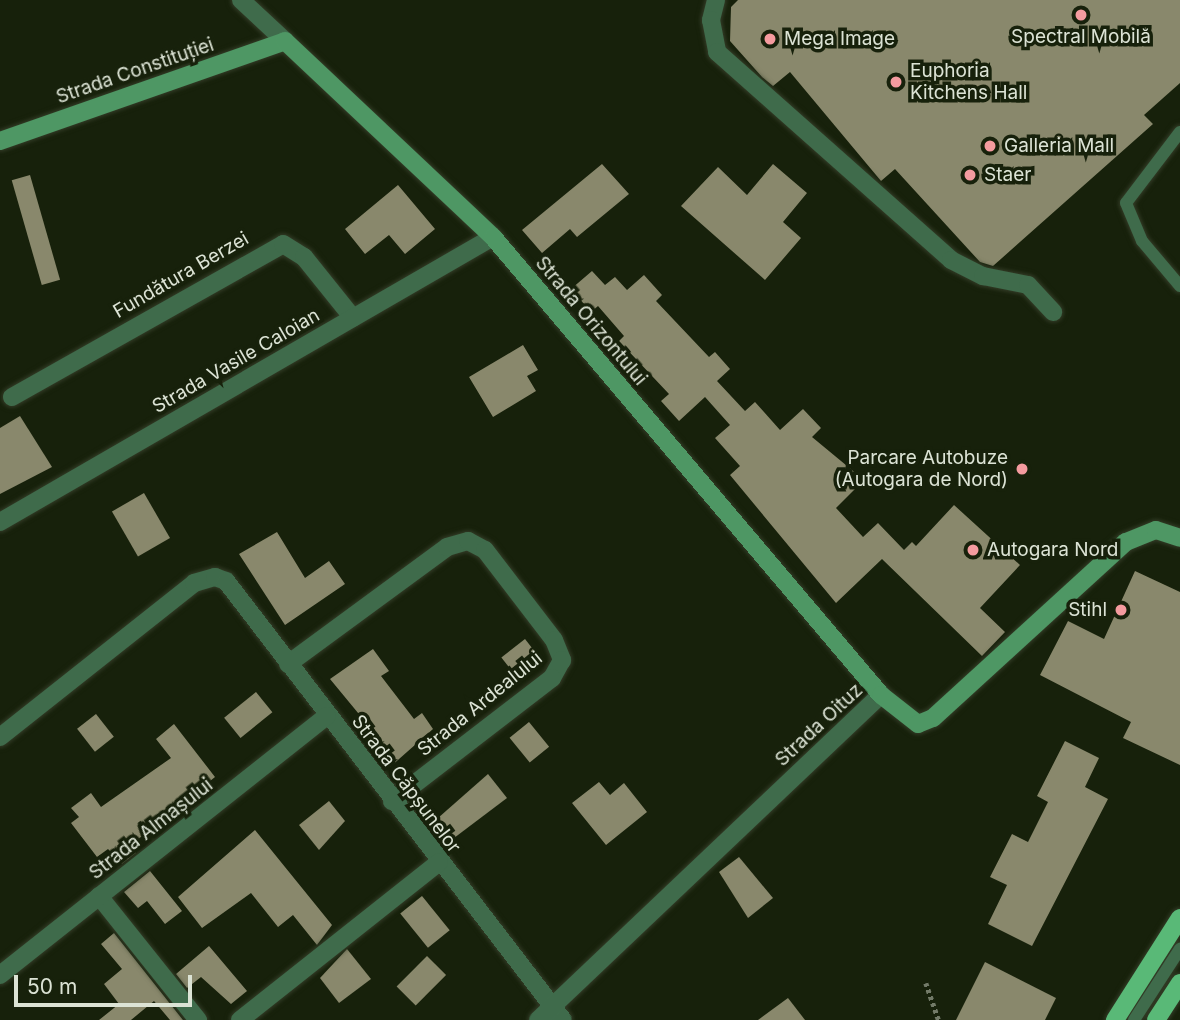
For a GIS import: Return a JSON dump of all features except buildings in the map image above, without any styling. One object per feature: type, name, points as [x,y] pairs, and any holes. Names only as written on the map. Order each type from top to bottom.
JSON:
[{"type":"main road","points":[[1115,1020],[1180,918]]},
{"type":"main road","points":[[1156,1020],[1180,983]]},
{"type":"street","name":"Strada Orizontului","points":[[241,0],[493,237],[881,695]]},
{"type":"street","points":[[716,0],[711,20],[717,52],[951,260],[983,276],[1028,285],[1053,312]]},
{"type":"street","name":"Strada Constituției","points":[[0,141],[285,41]]},
{"type":"street","name":"Strada Vasile Caloian","points":[[0,522],[493,237]]},
{"type":"street","name":"Fundătura Berzei","points":[[12,397],[284,244],[304,257],[354,317]]},
{"type":"street","name":"Strada Oituz","points":[[538,1020],[557,1013],[881,695],[905,719],[918,724],[933,718],[1126,541],[1156,530],[1180,538]]},
{"type":"street","name":"Strada Ardealului","points":[[288,664],[447,547],[468,541],[485,550],[554,640],[562,660],[552,678],[392,801]]},
{"type":"street","name":"Strada Căpșunelor","points":[[0,737],[194,583],[215,577],[226,581],[557,1013]]},
{"type":"street","name":"Strada Almașului","points":[[0,975],[327,716]]},
{"type":"street","points":[[240,1020],[439,862]]},
{"type":"street","points":[[99,896],[198,1020]]},
{"type":"lane","points":[[1180,132],[1126,203],[1142,240],[1180,286]]},
{"type":"lane","points":[[1134,1020],[1180,949]]},
{"type":"path","points":[[926,983],[939,1020]]},
{"type":"place","name":"Spectral Mobilă","points":[[1081,15]]},
{"type":"place","name":"Mega Image","points":[[770,39]]},
{"type":"place","name":"Euphoria Kitchens Hall","points":[[896,82]]},
{"type":"place","name":"Galleria Mall","points":[[990,146]]},
{"type":"place","name":"Staer","points":[[970,175]]},
{"type":"place","name":"Parcare Autobuze (Autogara de Nord)","points":[[1022,469]]},
{"type":"place","name":"Autogara Nord","points":[[973,550]]},
{"type":"place","name":"Stihl","points":[[1121,610]]}]
